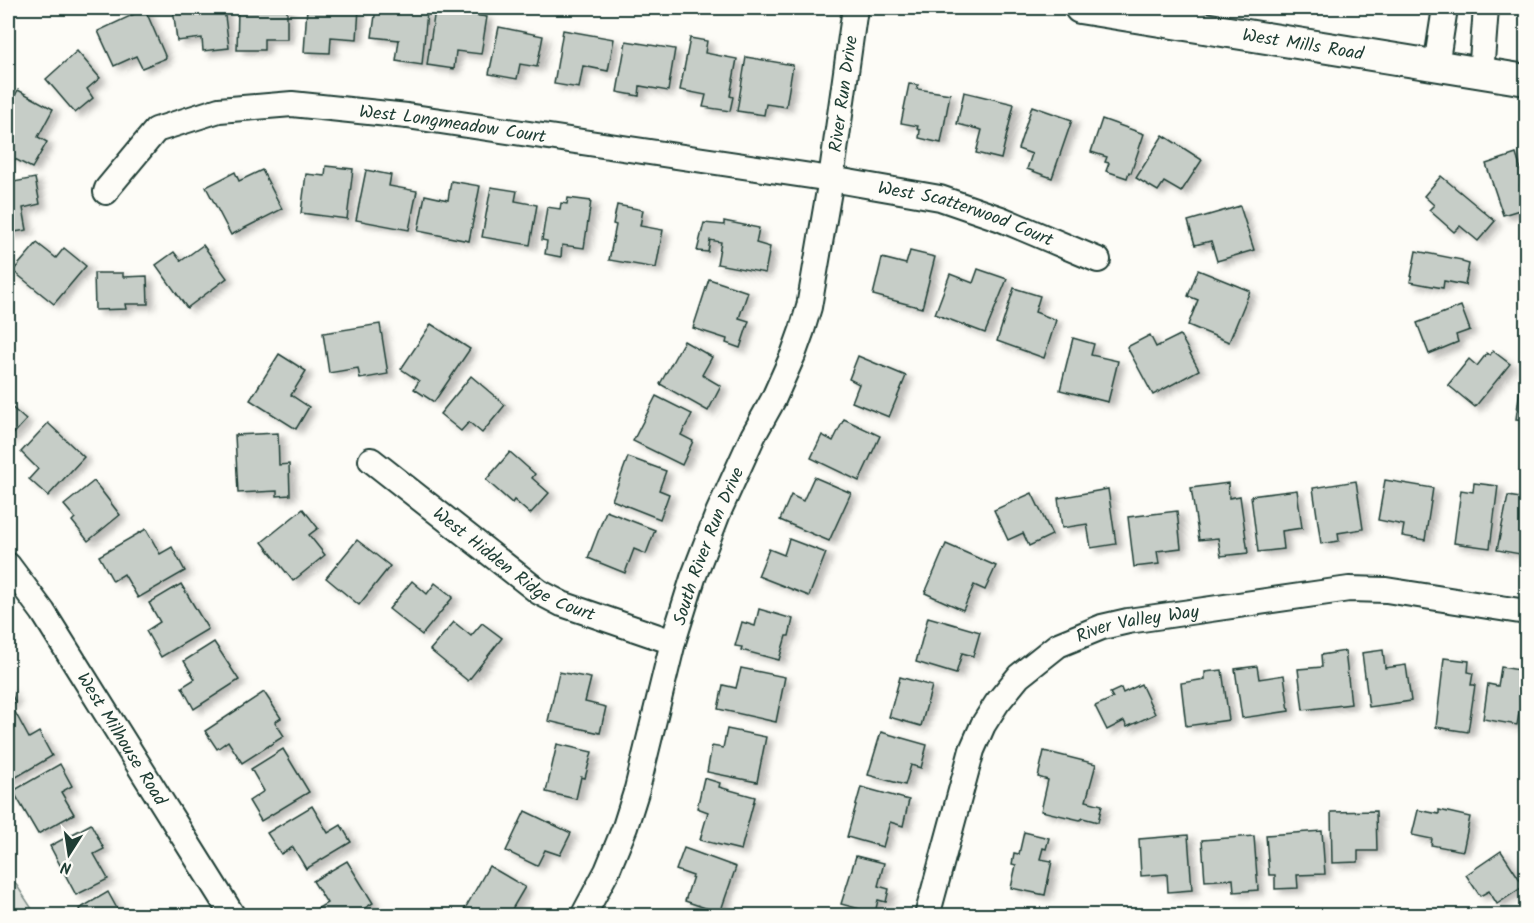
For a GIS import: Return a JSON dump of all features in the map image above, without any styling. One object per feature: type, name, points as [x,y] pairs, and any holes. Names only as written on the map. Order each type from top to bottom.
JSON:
[{"type":"street","name":"River Run Drive","points":[[831,179],[855,8]]},
{"type":"street","name":"West Mills Road","points":[[1080,8],[1527,80]]},
{"type":"street","points":[[1436,66],[1445,8]]},
{"type":"street","points":[[1481,74],[1486,8]]},
{"type":"street","name":"West Longmeadow Court","points":[[106,192],[156,130],[219,110],[292,104],[407,116],[831,179]]},
{"type":"street","name":"West Scatterwood Court","points":[[831,179],[940,198],[1001,219],[1098,260]]},
{"type":"street","name":"South River Run Drive","points":[[587,914],[607,871],[634,798],[673,642],[693,578],[718,513],[753,436],[773,400],[802,330],[809,307],[831,179]]},
{"type":"street","name":"West Hidden Ridge Court","points":[[371,460],[539,592],[562,604],[673,642]]},
{"type":"street","name":"West Milhouse Road","points":[[8,565],[44,612],[233,915]]},
{"type":"street","name":"River Valley Way","points":[[927,915],[967,766],[983,725],[1007,689],[1019,676],[1058,645],[1102,627],[1128,621],[1349,589],[1386,590],[1527,612]]},
{"type":"shaded area","points":[[8,872],[36,915],[8,915]]},
{"type":"building","points":[[173,8],[224,8],[229,48],[203,51],[202,38],[177,41]]},
{"type":"building","points":[[238,8],[287,8],[287,39],[264,39],[264,50],[237,50]]},
{"type":"building","points":[[307,8],[359,8],[357,39],[331,37],[330,53],[304,52]]},
{"type":"building","points":[[376,8],[427,12],[422,65],[396,61],[399,40],[372,37]]},
{"type":"building","points":[[145,9],[166,58],[142,68],[136,56],[114,66],[98,31]]},
{"type":"building","points":[[435,9],[487,17],[481,54],[456,51],[454,69],[427,65]]},
{"type":"building","points":[[499,27],[543,36],[537,67],[520,64],[517,79],[489,74]]},
{"type":"building","points":[[563,30],[614,39],[608,71],[583,66],[579,88],[554,84]]},
{"type":"building","points":[[690,38],[707,41],[705,53],[737,59],[730,96],[733,97],[730,111],[703,107],[706,95],[680,90]]},
{"type":"building","points":[[626,41],[675,49],[668,91],[640,86],[639,96],[617,92]]},
{"type":"building","points":[[77,51],[100,78],[87,89],[93,98],[75,113],[46,79]]},
{"type":"building","points":[[746,57],[793,65],[786,107],[766,104],[764,115],[737,111]]},
{"type":"building","points":[[909,84],[918,85],[917,89],[950,94],[941,143],[919,138],[918,126],[901,123]]},
{"type":"building","points":[[18,90],[53,109],[38,137],[47,142],[32,168],[9,156],[12,152],[8,149],[8,109]]},
{"type":"building","points":[[964,92],[1014,104],[1001,159],[976,153],[982,130],[957,124]]},
{"type":"building","points":[[1032,106],[1072,120],[1052,178],[1027,169],[1032,154],[1018,149]]},
{"type":"building","points":[[1102,119],[1144,134],[1131,173],[1129,172],[1127,178],[1106,171],[1109,163],[1105,162],[1107,157],[1091,152]]},
{"type":"building","points":[[1163,135],[1202,160],[1181,192],[1164,182],[1158,191],[1136,178]]},
{"type":"building","points":[[1516,154],[1525,183],[1520,185],[1526,208],[1503,215],[1486,164]]},
{"type":"building","points":[[326,166],[353,169],[347,219],[301,213],[306,174],[325,176]]},
{"type":"building","points":[[262,170],[282,209],[231,235],[206,187],[235,172],[239,181]]},
{"type":"building","points":[[366,170],[391,175],[389,186],[417,191],[409,230],[356,220]]},
{"type":"building","points":[[1441,176],[1495,221],[1478,241],[1460,226],[1454,232],[1429,210],[1434,205],[1424,196]]},
{"type":"building","points":[[35,178],[40,204],[23,208],[27,230],[8,233],[8,183]]},
{"type":"building","points":[[451,181],[480,186],[469,241],[418,231],[425,195],[448,200]]},
{"type":"building","points":[[491,187],[517,191],[515,201],[537,205],[530,245],[482,237]]},
{"type":"building","points":[[568,198],[591,201],[584,248],[562,245],[561,257],[545,254],[547,241],[542,240],[547,207],[560,209],[561,203],[567,204]]},
{"type":"building","points":[[617,205],[643,210],[640,226],[663,230],[656,268],[609,260],[616,225],[613,224]]},
{"type":"building","points":[[1240,206],[1254,250],[1217,261],[1211,241],[1195,245],[1188,221]]},
{"type":"building","points":[[724,221],[759,228],[756,243],[770,247],[765,273],[717,264],[721,242],[710,240],[708,252],[697,251],[704,223],[724,225]]},
{"type":"building","points":[[37,243],[56,258],[64,248],[86,266],[54,304],[13,271]]},
{"type":"building","points":[[203,245],[227,278],[187,308],[156,265],[174,252],[181,261]]},
{"type":"building","points":[[910,251],[935,257],[922,308],[873,295],[882,258],[906,264]]},
{"type":"building","points":[[1416,251],[1462,260],[1469,264],[1465,285],[1444,281],[1443,288],[1410,282]]},
{"type":"building","points":[[978,269],[1007,279],[985,333],[935,314],[950,274],[973,283]]},
{"type":"building","points":[[1198,270],[1250,291],[1229,342],[1188,325],[1198,300],[1188,296]]},
{"type":"building","points":[[94,273],[123,273],[123,277],[147,276],[148,304],[125,304],[126,309],[95,310]]},
{"type":"building","points":[[709,279],[748,292],[739,318],[749,321],[740,348],[726,343],[727,339],[693,328]]},
{"type":"building","points":[[1014,288],[1040,296],[1035,312],[1056,320],[1044,358],[997,341]]},
{"type":"building","points":[[1461,306],[1470,330],[1456,335],[1458,342],[1429,354],[1417,323]]},
{"type":"building","points":[[380,324],[388,374],[360,379],[358,368],[329,373],[323,333]]},
{"type":"building","points":[[431,324],[470,349],[434,402],[414,389],[419,381],[401,369]]},
{"type":"building","points":[[1150,335],[1156,347],[1180,335],[1199,370],[1153,395],[1127,347]]},
{"type":"building","points":[[1073,338],[1094,344],[1091,355],[1118,361],[1108,402],[1060,390]]},
{"type":"building","points":[[684,341],[712,357],[702,375],[721,386],[708,411],[660,384]]},
{"type":"building","points":[[1493,351],[1510,364],[1475,407],[1448,385],[1469,359],[1477,366],[1487,353],[1490,355]]},
{"type":"building","points":[[279,354],[306,371],[291,395],[309,407],[296,429],[250,400]]},
{"type":"building","points":[[858,356],[906,376],[889,417],[852,402],[859,384],[849,379]]},
{"type":"building","points":[[1522,373],[1526,374],[1526,420],[1516,419]]},
{"type":"building","points":[[471,376],[505,405],[482,433],[469,422],[461,431],[440,414]]},
{"type":"building","points":[[656,396],[692,414],[681,435],[693,441],[682,465],[633,441]]},
{"type":"building","points":[[8,404],[26,420],[8,440]]},
{"type":"building","points":[[844,419],[880,436],[859,481],[811,458],[822,435],[833,441]]},
{"type":"building","points":[[48,423],[84,457],[48,496],[29,479],[38,469],[21,452]]},
{"type":"building","points":[[278,433],[279,465],[289,464],[290,495],[277,496],[277,491],[238,493],[235,435]]},
{"type":"building","points":[[510,452],[535,474],[532,478],[549,493],[530,514],[514,500],[512,503],[486,480]]},
{"type":"building","points":[[628,457],[666,471],[659,490],[669,494],[660,519],[612,500]]},
{"type":"building","points":[[814,477],[851,493],[829,541],[780,520],[791,495],[803,501]]},
{"type":"building","points":[[1385,480],[1433,488],[1425,540],[1402,536],[1404,525],[1378,520]]},
{"type":"building","points":[[94,481],[120,515],[88,541],[72,521],[75,518],[64,505]]},
{"type":"building","points":[[1356,481],[1363,529],[1338,533],[1339,541],[1321,544],[1313,488]]},
{"type":"building","points":[[1228,483],[1229,498],[1240,496],[1248,553],[1221,556],[1218,538],[1199,540],[1191,488]]},
{"type":"building","points":[[1474,483],[1498,486],[1490,548],[1454,543],[1461,490],[1473,492]]},
{"type":"building","points":[[1108,489],[1116,544],[1091,548],[1087,524],[1062,528],[1058,498]]},
{"type":"building","points":[[1297,490],[1302,528],[1282,531],[1284,549],[1258,552],[1251,496]]},
{"type":"building","points":[[1032,493],[1052,535],[1029,546],[1023,533],[1008,540],[994,510]]},
{"type":"building","points":[[1508,496],[1526,499],[1526,537],[1523,536],[1520,554],[1497,550]]},
{"type":"building","points":[[303,509],[318,528],[309,535],[325,555],[293,581],[262,542]]},
{"type":"building","points":[[606,511],[655,530],[646,554],[634,549],[625,573],[588,558]]},
{"type":"building","points":[[1177,511],[1181,548],[1157,551],[1159,564],[1134,567],[1128,517]]},
{"type":"building","points":[[146,529],[160,554],[172,547],[185,571],[138,598],[124,574],[113,581],[99,556]]},
{"type":"building","points":[[789,539],[826,553],[809,596],[758,576],[769,549],[784,555]]},
{"type":"building","points":[[357,540],[390,566],[359,605],[326,578]]},
{"type":"building","points":[[946,544],[996,566],[985,590],[974,585],[963,610],[925,593]]},
{"type":"building","points":[[412,581],[427,594],[435,583],[453,597],[422,635],[389,609]]},
{"type":"building","points":[[181,584],[208,629],[161,657],[146,631],[160,622],[149,603]]},
{"type":"building","points":[[759,609],[793,619],[779,660],[741,650],[742,647],[735,646],[742,622],[755,626]]},
{"type":"building","points":[[928,617],[980,632],[973,656],[962,653],[956,674],[916,662]]},
{"type":"building","points":[[454,622],[471,636],[482,623],[502,638],[468,681],[430,650]]},
{"type":"building","points":[[214,642],[239,680],[194,709],[182,687],[195,679],[184,661]]},
{"type":"building","points":[[1383,650],[1385,668],[1406,665],[1411,701],[1369,707],[1362,653]]},
{"type":"building","points":[[1345,651],[1351,704],[1303,710],[1298,669],[1322,667],[1321,655]]},
{"type":"building","points":[[1444,658],[1469,661],[1468,672],[1473,673],[1471,685],[1475,685],[1468,732],[1436,727]]},
{"type":"building","points":[[1257,666],[1259,679],[1284,675],[1289,711],[1242,718],[1235,669]]},
{"type":"building","points":[[1501,667],[1526,671],[1517,725],[1483,719],[1488,684],[1498,686]]},
{"type":"building","points":[[741,668],[785,677],[776,722],[718,709],[723,685],[736,688]]},
{"type":"building","points":[[1222,670],[1229,720],[1186,726],[1181,683],[1205,679],[1205,672]]},
{"type":"building","points":[[559,672],[591,678],[585,702],[606,707],[600,733],[548,721]]},
{"type":"building","points":[[900,677],[932,686],[921,726],[889,717]]},
{"type":"building","points":[[1141,684],[1155,714],[1127,727],[1124,721],[1107,730],[1095,706],[1113,698],[1110,693],[1121,688],[1123,693]]},
{"type":"building","points":[[8,687],[15,702],[8,706]]},
{"type":"building","points":[[264,692],[281,718],[275,722],[284,736],[242,763],[228,741],[217,749],[205,731]]},
{"type":"building","points":[[15,712],[29,738],[39,732],[52,756],[8,782],[8,716]]},
{"type":"building","points":[[727,729],[766,737],[757,782],[707,772],[712,746],[723,748]]},
{"type":"building","points":[[881,732],[927,745],[921,768],[911,765],[905,785],[868,775]]},
{"type":"building","points":[[557,744],[592,752],[585,778],[581,777],[576,799],[546,792]]},
{"type":"building","points":[[283,749],[309,792],[261,821],[249,801],[264,791],[251,769]]},
{"type":"building","points":[[1044,751],[1096,764],[1086,801],[1102,805],[1098,822],[1041,811],[1048,780],[1038,777]]},
{"type":"building","points":[[60,764],[72,786],[61,792],[74,814],[38,834],[13,791]]},
{"type":"building","points":[[704,778],[720,783],[719,787],[755,797],[741,850],[700,840],[708,812],[697,808]]},
{"type":"building","points":[[861,787],[909,800],[903,826],[890,822],[883,847],[847,837]]},
{"type":"building","points":[[312,806],[328,833],[341,825],[351,842],[306,869],[293,847],[281,854],[267,833]]},
{"type":"building","points":[[1418,810],[1439,814],[1439,810],[1470,817],[1463,851],[1431,845],[1432,839],[1412,835]]},
{"type":"building","points":[[525,811],[571,833],[560,855],[545,850],[537,866],[506,851]]},
{"type":"building","points":[[1376,811],[1377,851],[1358,851],[1358,862],[1332,863],[1331,812]]},
{"type":"building","points":[[91,824],[104,849],[94,854],[108,879],[76,895],[50,846]]},
{"type":"building","points":[[1322,831],[1325,874],[1297,875],[1298,888],[1275,889],[1275,875],[1269,875],[1266,835]]},
{"type":"building","points":[[1024,832],[1049,838],[1040,859],[1052,861],[1045,895],[1011,888],[1016,865],[1012,864],[1014,853],[1019,854]]},
{"type":"building","points":[[1188,835],[1192,890],[1168,892],[1167,874],[1141,876],[1139,839]]},
{"type":"building","points":[[1254,836],[1258,890],[1234,892],[1233,879],[1205,881],[1202,840]]},
{"type":"building","points":[[684,848],[736,867],[720,913],[685,901],[693,876],[676,870]]},
{"type":"building","points":[[1501,851],[1524,886],[1497,904],[1489,891],[1480,896],[1466,875]]},
{"type":"building","points":[[856,856],[884,863],[878,886],[889,889],[886,902],[878,900],[875,913],[841,904]]},
{"type":"building","points":[[347,861],[373,903],[353,916],[318,916],[315,910],[327,903],[313,881]]},
{"type":"building","points":[[489,866],[525,887],[512,909],[523,916],[462,914]]},
{"type":"building","points":[[108,892],[121,916],[83,916],[79,909]]},
{"type":"building","points":[[143,907],[148,916],[128,916]]}]
